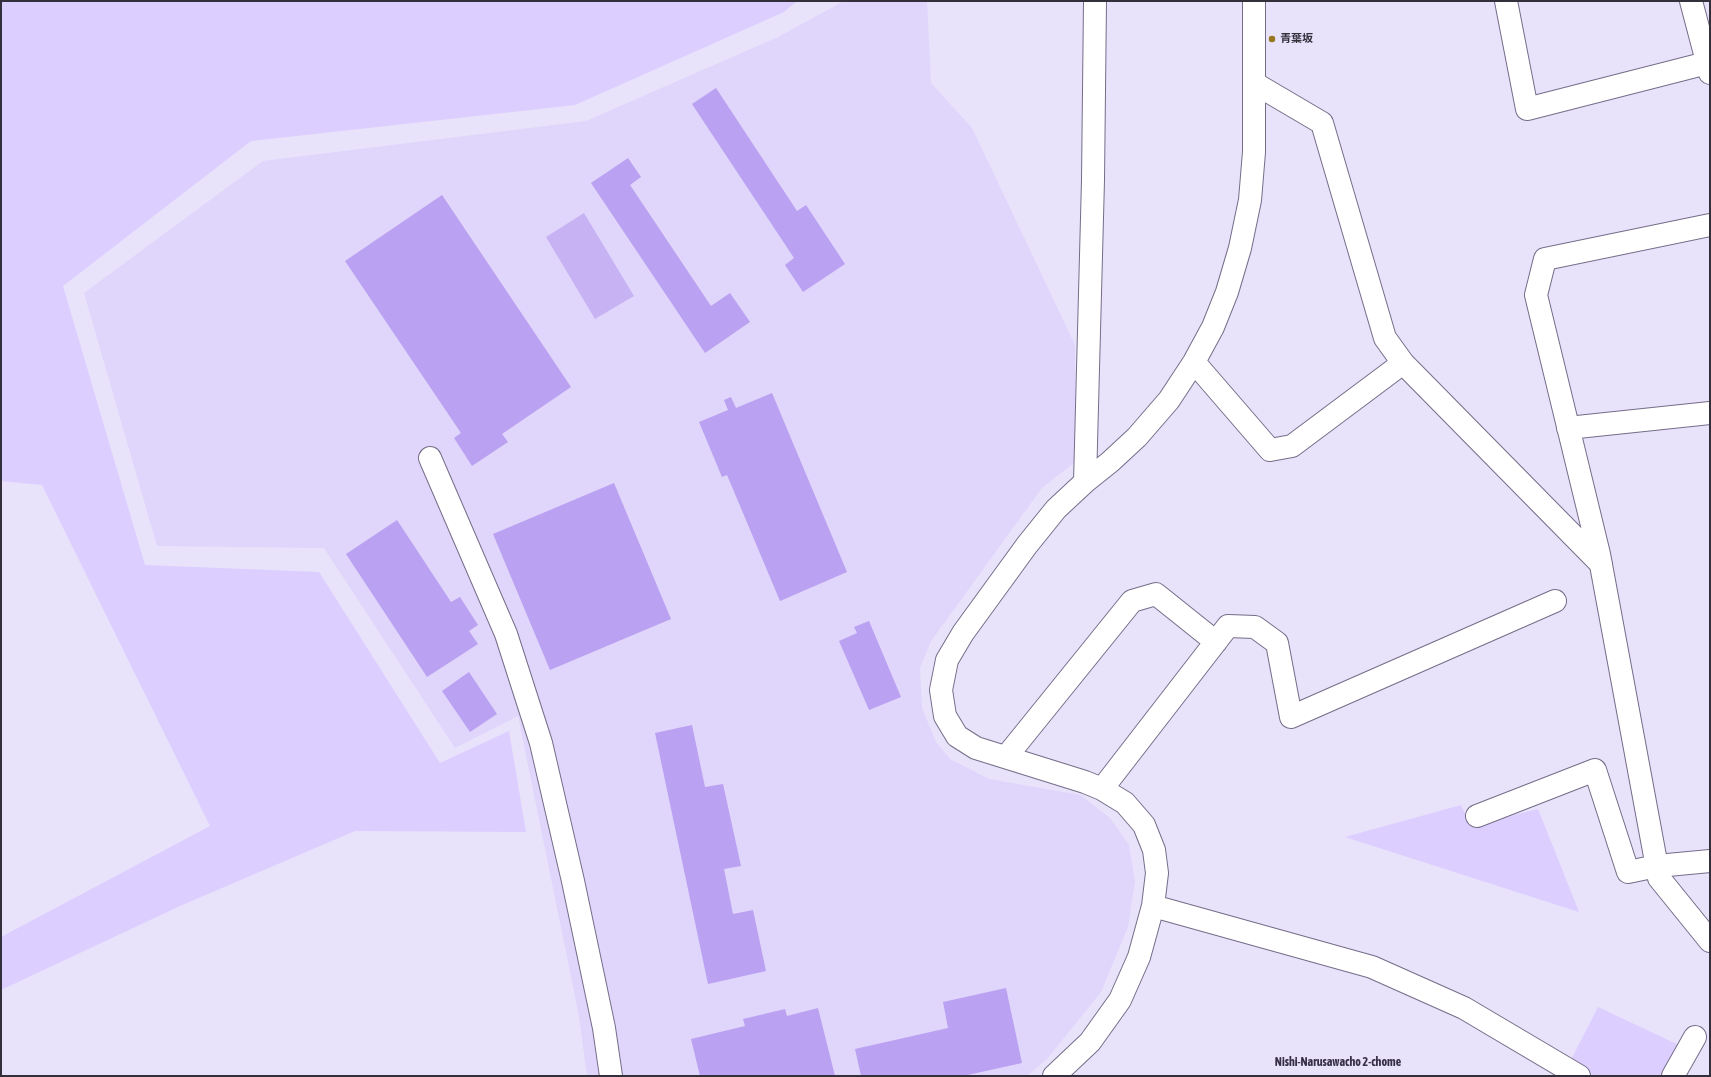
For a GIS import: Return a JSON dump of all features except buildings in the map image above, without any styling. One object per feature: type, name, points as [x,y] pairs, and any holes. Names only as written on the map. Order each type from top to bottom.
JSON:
[{"type":"street","points":[[1085,482],[1093,180],[1095,1]]},
{"type":"street","points":[[1054,1076],[1090,1042],[1120,1000],[1139,957],[1153,906],[1157,873],[1154,850],[1144,825],[1125,803],[1102,789],[1085,782],[976,748],[957,736],[945,716],[941,690],[947,660],[963,633],[1026,545],[1056,509],[1137,437],[1169,400],[1194,362],[1213,327],[1227,292],[1240,248],[1250,200],[1253,160],[1254,1]]},
{"type":"street","points":[[1506,1],[1527,109],[1709,68],[1691,1]]},
{"type":"street","points":[[1254,83],[1322,123],[1386,338],[1403,363],[1601,564]]},
{"type":"street","points":[[1710,225],[1545,259],[1536,295],[1601,564],[1659,878],[1710,941]]},
{"type":"street","points":[[1194,362],[1270,450],[1292,446],[1403,363]]},
{"type":"street","points":[[1568,428],[1710,413]]},
{"type":"street","points":[[430,458],[506,634],[541,743],[573,881],[604,1028],[611,1076]]},
{"type":"street","points":[[1006,757],[1132,601],[1156,594],[1216,642]]},
{"type":"street","points":[[1102,789],[1228,626],[1255,627],[1277,643],[1291,717],[1555,601]]},
{"type":"street","points":[[1477,816],[1596,770],[1628,872],[1656,866],[1710,861]]},
{"type":"street","points":[[1153,906],[1372,967],[1464,1008],[1579,1076]]},
{"type":"street","points":[[1673,1076],[1695,1037]]},
{"type":"shaded area","points":[[1,1],[797,1],[784,12],[575,105],[251,141],[63,286],[145,565],[319,572],[440,763],[509,731],[526,832],[355,831],[180,906],[1,990],[1,937],[210,826],[42,485],[1,481]]},
{"type":"shaded area","points":[[844,1],[927,1],[931,83],[972,128],[1075,345],[1075,462],[1042,488],[931,641],[920,668],[922,708],[936,742],[950,759],[989,779],[1080,795],[1110,818],[1129,845],[1135,881],[1128,927],[1101,992],[1047,1059],[1027,1076],[587,1076],[579,1016],[518,716],[455,748],[324,548],[157,546],[84,293],[263,161],[586,121],[778,37]]},
{"type":"shaded area","points":[[584,213],[634,296],[595,319],[546,237]]},
{"type":"shaded area","points":[[1461,805],[1471,826],[1538,809],[1579,912],[1345,837]]},
{"type":"shaded area","points":[[1598,1007],[1683,1047],[1667,1076],[1594,1076],[1570,1062]]},
{"type":"place","name":"青葉坂","points":[[1272,39]]},
{"type":"district","name":"Nishi-Narusawacho 2-chome","points":[[1338,1062]]}]
